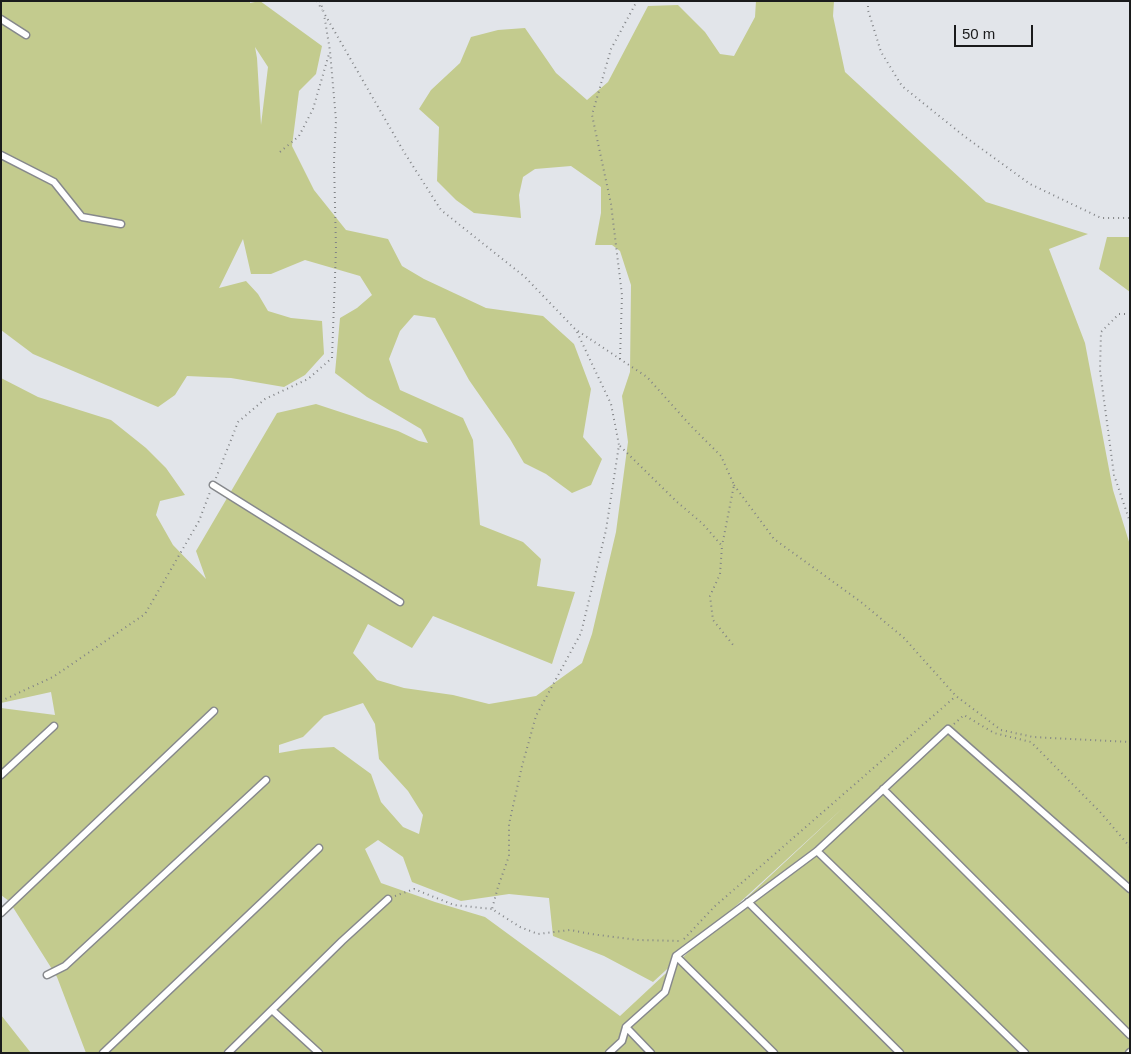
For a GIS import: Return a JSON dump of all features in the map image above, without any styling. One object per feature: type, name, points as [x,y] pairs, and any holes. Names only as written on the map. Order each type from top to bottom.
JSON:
[{"type":"lane","points":[[1,19],[26,36]]},
{"type":"lane","points":[[1,155],[54,182],[82,217],[121,224]]},
{"type":"lane","points":[[213,485],[400,602]]},
{"type":"lane","points":[[1,913],[214,711]]},
{"type":"lane","points":[[1,774],[54,726]]},
{"type":"lane","points":[[609,1053],[622,1040],[626,1027],[665,992],[676,956],[817,851],[948,729],[1130,888]]},
{"type":"lane","points":[[47,975],[65,966],[266,780]]},
{"type":"lane","points":[[883,788],[1130,1035]]},
{"type":"lane","points":[[103,1053],[319,848]]},
{"type":"lane","points":[[817,851],[1025,1053]]},
{"type":"lane","points":[[228,1053],[342,941],[388,899]]},
{"type":"lane","points":[[748,902],[900,1053]]},
{"type":"lane","points":[[676,956],[774,1053]]},
{"type":"lane","points":[[272,1010],[319,1053]]},
{"type":"lane","points":[[626,1027],[651,1053]]},
{"type":"path","points":[[318,1],[404,152],[441,210],[525,277],[576,330],[647,376],[691,426],[721,456],[734,485],[774,539],[876,614],[904,638],[956,696],[1001,730],[1033,737],[1130,742]]},
{"type":"path","points":[[620,359],[622,295],[611,204],[592,115],[611,49],[637,1]]},
{"type":"path","points":[[868,1],[868,10],[881,52],[902,86],[964,136],[1030,184],[1101,218],[1130,218]]},
{"type":"path","points":[[1,701],[54,677],[144,614],[199,521],[238,422],[265,399],[308,379],[332,358],[336,249],[334,160],[336,120],[330,52],[324,13]]},
{"type":"path","points":[[280,152],[298,136],[313,108],[330,52]]},
{"type":"path","points":[[1130,314],[1119,314],[1101,332],[1100,370],[1114,475],[1130,522]]},
{"type":"path","points":[[492,909],[509,856],[509,824],[536,716],[581,633],[606,530],[619,445],[611,404],[576,330]]},
{"type":"path","points":[[619,445],[676,501],[703,524],[722,546]]},
{"type":"path","points":[[734,485],[722,546],[720,574],[710,596],[713,620],[734,646]]},
{"type":"path","points":[[388,899],[414,889],[454,905],[492,909],[520,927],[538,934],[570,930],[638,940],[681,942],[714,907],[956,696]]},
{"type":"path","points":[[948,729],[964,716],[994,733],[1031,742],[1101,813],[1130,847]]},
{"type":"green space","points":[[1,1],[250,1],[250,3],[260,1],[322,46],[316,74],[299,91],[292,146],[314,190],[346,230],[388,239],[402,266],[424,279],[486,308],[543,316],[574,344],[591,389],[583,437],[602,459],[591,485],[572,493],[546,474],[524,463],[510,439],[469,380],[435,318],[414,315],[400,331],[389,359],[400,390],[463,418],[473,440],[480,525],[523,542],[541,559],[537,586],[575,592],[552,664],[433,616],[412,648],[368,624],[353,653],[377,680],[404,688],[453,695],[489,704],[536,696],[582,663],[592,634],[616,532],[628,442],[622,396],[630,372],[631,285],[620,251],[612,245],[595,245],[601,213],[601,187],[571,166],[535,169],[523,177],[519,195],[521,218],[474,213],[456,200],[437,181],[439,127],[419,109],[431,90],[460,63],[471,37],[498,30],[525,28],[556,73],[587,100],[608,82],[648,6],[678,5],[705,32],[720,54],[734,56],[755,17],[756,1],[834,1],[833,16],[845,72],[986,202],[1088,234],[1049,249],[1085,343],[1113,490],[1130,545],[1130,1053],[86,1053],[57,977],[9,901],[1,895],[1,708],[55,715],[51,692],[1,703],[1,378],[38,397],[111,420],[146,448],[166,468],[185,495],[160,501],[156,515],[173,545],[206,579],[196,551],[277,413],[316,404],[428,443],[421,429],[367,397],[335,373],[340,318],[357,308],[372,295],[360,276],[305,260],[271,274],[251,274],[243,239],[219,288],[246,281],[258,294],[268,311],[291,318],[322,321],[324,354],[305,375],[284,387],[231,378],[187,376],[175,395],[158,407],[33,354],[1,330]],"holes":[[[255,47],[268,67],[261,125],[257,58]],[[363,703],[375,724],[379,759],[408,791],[423,815],[419,834],[403,827],[381,802],[371,774],[334,747],[279,753],[279,745],[303,737],[324,716]],[[845,806],[620,1016],[485,917],[381,883],[365,849],[378,840],[403,857],[412,882],[461,901],[509,894],[549,898],[553,936],[604,956],[653,982]]]},
{"type":"green space","points":[[1107,237],[1130,237],[1130,292],[1099,269]]},
{"type":"green space","points":[[1,1015],[31,1053],[1,1053]]}]
